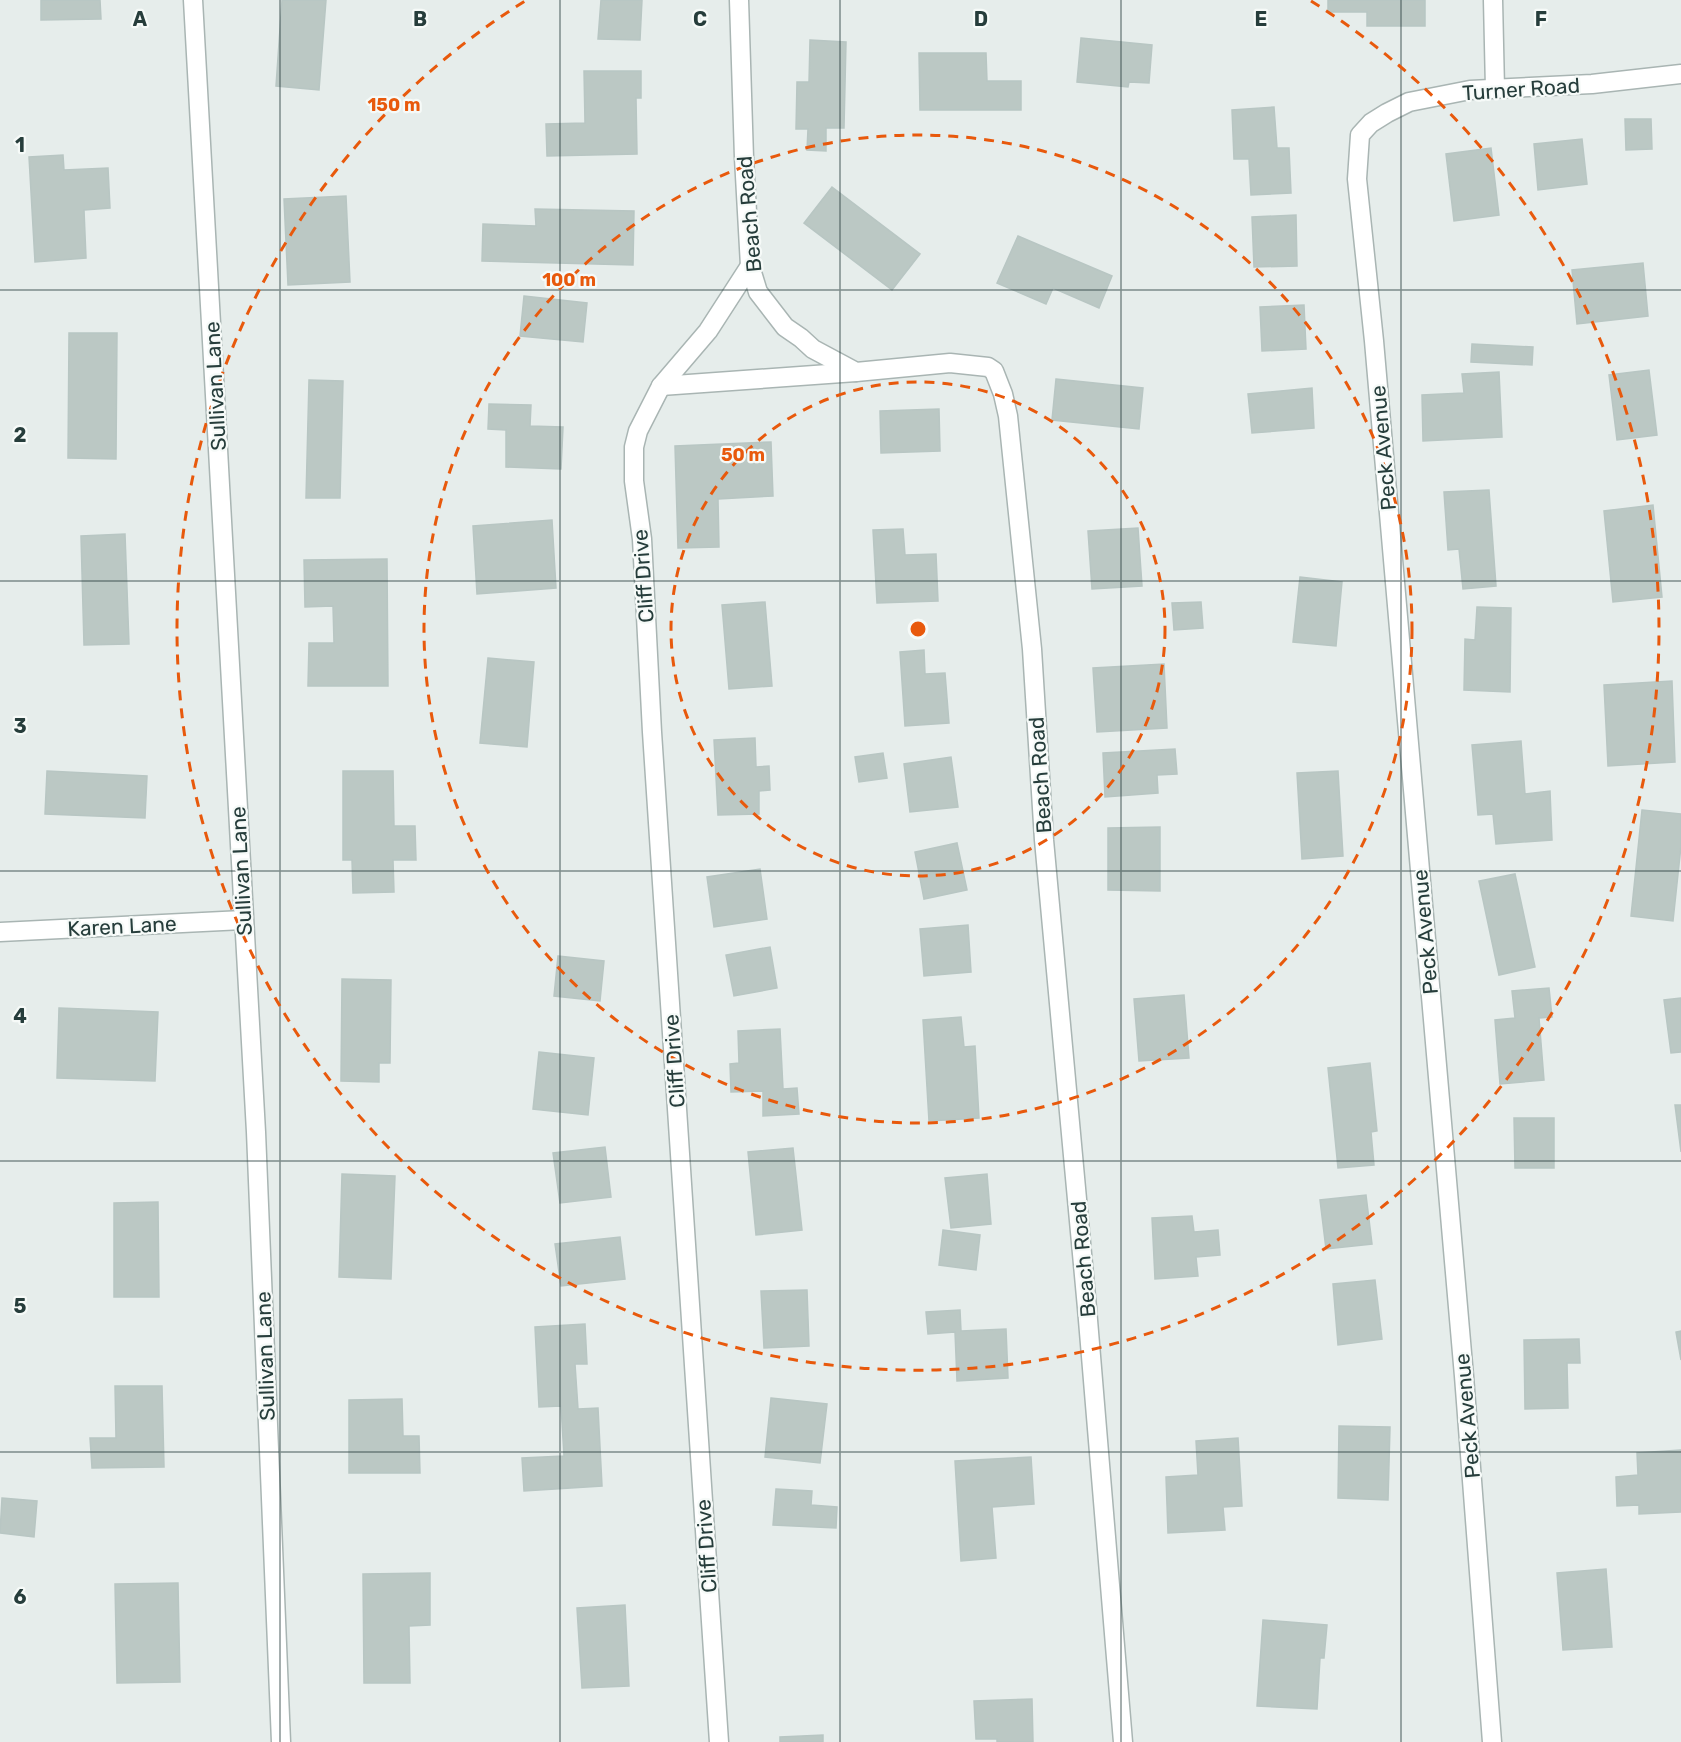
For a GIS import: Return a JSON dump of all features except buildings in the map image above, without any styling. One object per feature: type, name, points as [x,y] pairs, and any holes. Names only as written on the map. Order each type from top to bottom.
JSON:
[{"type":"street","name":"Sullivan Lane","points":[[193,0],[256,1132],[281,1742]]},
{"type":"street","name":"Beach Road","points":[[738,0],[750,266],[758,292],[785,327],[813,349],[856,372],[950,363],[988,367],[994,371],[1008,416],[1032,649],[1044,840],[1088,1320],[1122,1742]]},
{"type":"street","points":[[1493,0],[1495,89]]},
{"type":"street","name":"Turner Road","points":[[1368,126],[1387,112],[1409,102],[1470,90],[1592,84],[1681,74]]},
{"type":"street","name":"Peck Avenue","points":[[1368,126],[1360,135],[1357,179],[1374,342],[1452,1245],[1492,1742]]},
{"type":"street","name":"Cliff Drive","points":[[719,1742],[652,744],[642,539],[634,481],[634,447],[638,431],[661,387],[708,332],[750,266]]},
{"type":"street","points":[[661,387],[856,372]]},
{"type":"street","name":"Karen Lane","points":[[0,932],[243,920]]}]
